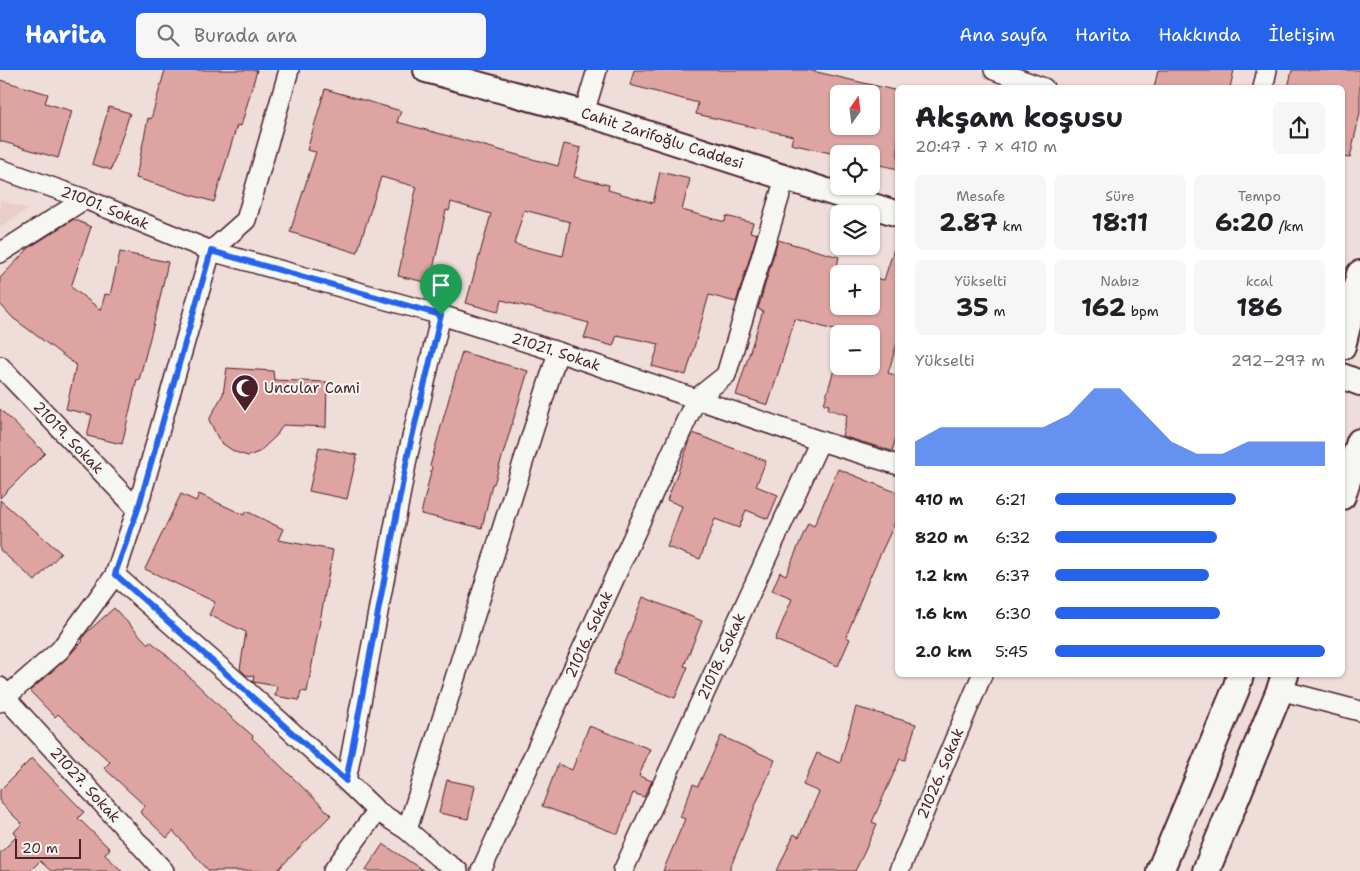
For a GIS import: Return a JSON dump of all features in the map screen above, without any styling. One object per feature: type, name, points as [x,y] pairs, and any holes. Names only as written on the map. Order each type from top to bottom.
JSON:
[{"type":"main road","points":[[1345,334],[1360,274]]},
{"type":"main road","points":[[1345,487],[1360,442]]},
{"type":"main road","points":[[1160,871],[1239,677]]},
{"type":"main road","points":[[1206,871],[1282,682]]},
{"type":"street","points":[[2,695],[60,650],[115,574],[138,509],[211,251],[246,220],[289,70]]},
{"type":"street","name":"Cahit Zarifoğlu Caddesi","points":[[426,70],[584,113],[895,213]]},
{"type":"street","points":[[584,113],[597,70]]},
{"type":"street","points":[[994,70],[1036,85]]},
{"type":"street","points":[[1264,85],[1267,70]]},
{"type":"street","name":"21001. Sokak","points":[[0,168],[85,199],[211,251]]},
{"type":"street","points":[[696,399],[726,375],[785,178]]},
{"type":"street","points":[[0,253],[85,199]]},
{"type":"street","name":"21021. Sokak","points":[[211,251],[441,315],[558,352],[895,465]]},
{"type":"street","points":[[346,781],[408,454],[441,315]]},
{"type":"street","points":[[407,830],[558,352]]},
{"type":"street","name":"21019. Sokak","points":[[0,366],[138,509]]},
{"type":"street","points":[[1345,377],[1360,383]]},
{"type":"street","name":"21016. Sokak","points":[[481,871],[696,399]]},
{"type":"street","name":"21018. Sokak","points":[[623,871],[820,441]]},
{"type":"street","points":[[115,574],[377,811],[407,830],[438,858],[458,871]]},
{"type":"street","name":"21026. Sokak","points":[[899,871],[981,677]]},
{"type":"street","points":[[1282,682],[1360,711]]},
{"type":"street","name":"21027. Sokak","points":[[2,695],[164,871]]},
{"type":"street","points":[[333,871],[377,811]]},
{"type":"shaded area","points":[[0,200],[28,209],[0,227]]},
{"type":"building","points":[[165,70],[257,70],[241,126],[237,125],[214,202],[136,178],[148,118],[151,119]]},
{"type":"building","points":[[634,70],[808,70],[872,85],[830,85],[830,135],[880,135],[880,87],[895,90],[895,168],[880,165],[880,145],[830,145],[830,153],[791,144],[793,136],[696,114],[698,103],[630,85]]},
{"type":"building","points":[[1158,70],[1234,70],[1231,85],[1155,85]]},
{"type":"building","points":[[1292,70],[1360,70],[1360,113],[1350,158],[1345,157],[1345,85],[1289,85]]},
{"type":"building","points":[[0,80],[48,94],[45,103],[72,111],[58,158],[0,141]]},
{"type":"building","points":[[325,89],[401,111],[397,122],[558,166],[564,144],[581,148],[574,177],[609,185],[608,190],[653,203],[660,172],[690,179],[682,210],[725,222],[726,216],[753,223],[750,232],[757,234],[736,302],[709,295],[686,375],[652,366],[659,344],[617,335],[613,346],[584,338],[589,323],[502,300],[498,312],[466,303],[491,214],[451,202],[449,211],[446,210],[430,283],[398,276],[417,187],[381,177],[357,253],[290,232],[316,152],[307,150]],"holes":[[[524,210],[570,222],[563,256],[514,244]]]},
{"type":"building","points":[[109,107],[130,113],[111,170],[92,164]]},
{"type":"building","points":[[74,219],[91,227],[71,287],[101,310],[105,294],[110,295],[120,252],[168,262],[122,444],[87,436],[92,415],[66,409],[76,365],[13,318],[0,304],[0,278],[30,247]]},
{"type":"building","points":[[778,240],[839,257],[837,265],[830,265],[830,315],[880,315],[880,279],[884,280],[895,249],[895,350],[888,373],[895,375],[895,440],[892,451],[842,436],[847,415],[828,409],[829,405],[824,404],[832,375],[880,375],[880,325],[830,325],[830,329],[795,319],[768,405],[736,395],[763,311],[758,309]]},
{"type":"building","points":[[462,352],[528,371],[494,484],[492,484],[482,528],[421,514],[432,467],[430,466]]},
{"type":"building","name":"Uncular Cami","points":[[227,368],[273,371],[274,380],[327,382],[326,427],[283,425],[276,436],[259,452],[248,456],[235,452],[220,442],[209,420],[223,394]]},
{"type":"building","points":[[0,409],[45,453],[0,498]]},
{"type":"building","points":[[693,433],[766,461],[756,486],[778,495],[768,519],[746,510],[739,528],[715,519],[700,559],[667,547],[682,506],[667,500]]},
{"type":"building","points":[[319,447],[357,455],[347,499],[309,491]]},
{"type":"building","points":[[838,469],[895,492],[895,523],[869,579],[846,637],[850,639],[838,666],[775,640],[792,599],[772,591],[780,572],[786,575],[808,523],[814,526]]},
{"type":"building","points":[[181,494],[196,501],[199,494],[244,515],[246,511],[283,529],[278,540],[333,550],[307,692],[301,691],[299,700],[275,696],[277,686],[253,682],[254,676],[246,675],[240,669],[246,632],[209,615],[215,602],[145,569]]},
{"type":"building","points":[[0,500],[61,553],[35,581],[0,550]]},
{"type":"building","points":[[643,597],[702,621],[684,666],[688,667],[675,698],[613,674]]},
{"type":"building","points":[[114,608],[148,644],[150,641],[161,650],[253,736],[252,738],[331,815],[277,871],[209,871],[173,831],[167,838],[140,812],[145,806],[104,768],[110,762],[58,714],[55,717],[30,691],[67,658],[83,641],[85,634]]},
{"type":"building","points":[[856,707],[916,724],[905,760],[900,759],[872,822],[877,824],[864,853],[855,871],[777,871],[794,834],[799,837],[819,792],[803,785],[817,753],[840,763]]},
{"type":"building","points":[[589,726],[650,749],[639,776],[652,781],[644,797],[633,793],[618,834],[542,806],[558,764],[572,770]]},
{"type":"building","points":[[721,736],[775,760],[729,871],[663,871],[685,819],[680,817],[693,784],[698,786]]},
{"type":"building","points":[[32,758],[84,812],[78,818],[110,849],[104,854],[122,871],[51,871],[40,861],[30,871],[0,871],[0,853],[17,836],[14,832],[22,824],[0,802],[0,790]]},
{"type":"building","points":[[447,780],[475,786],[468,819],[439,813]]},
{"type":"building","points":[[383,844],[424,871],[365,871]]},
{"type":"place","name":"Uncular Cami","points":[[245,412]]},
{"type":"route","points":[[211,251],[441,315],[408,454],[346,781],[115,574],[138,509],[211,251]]}]
